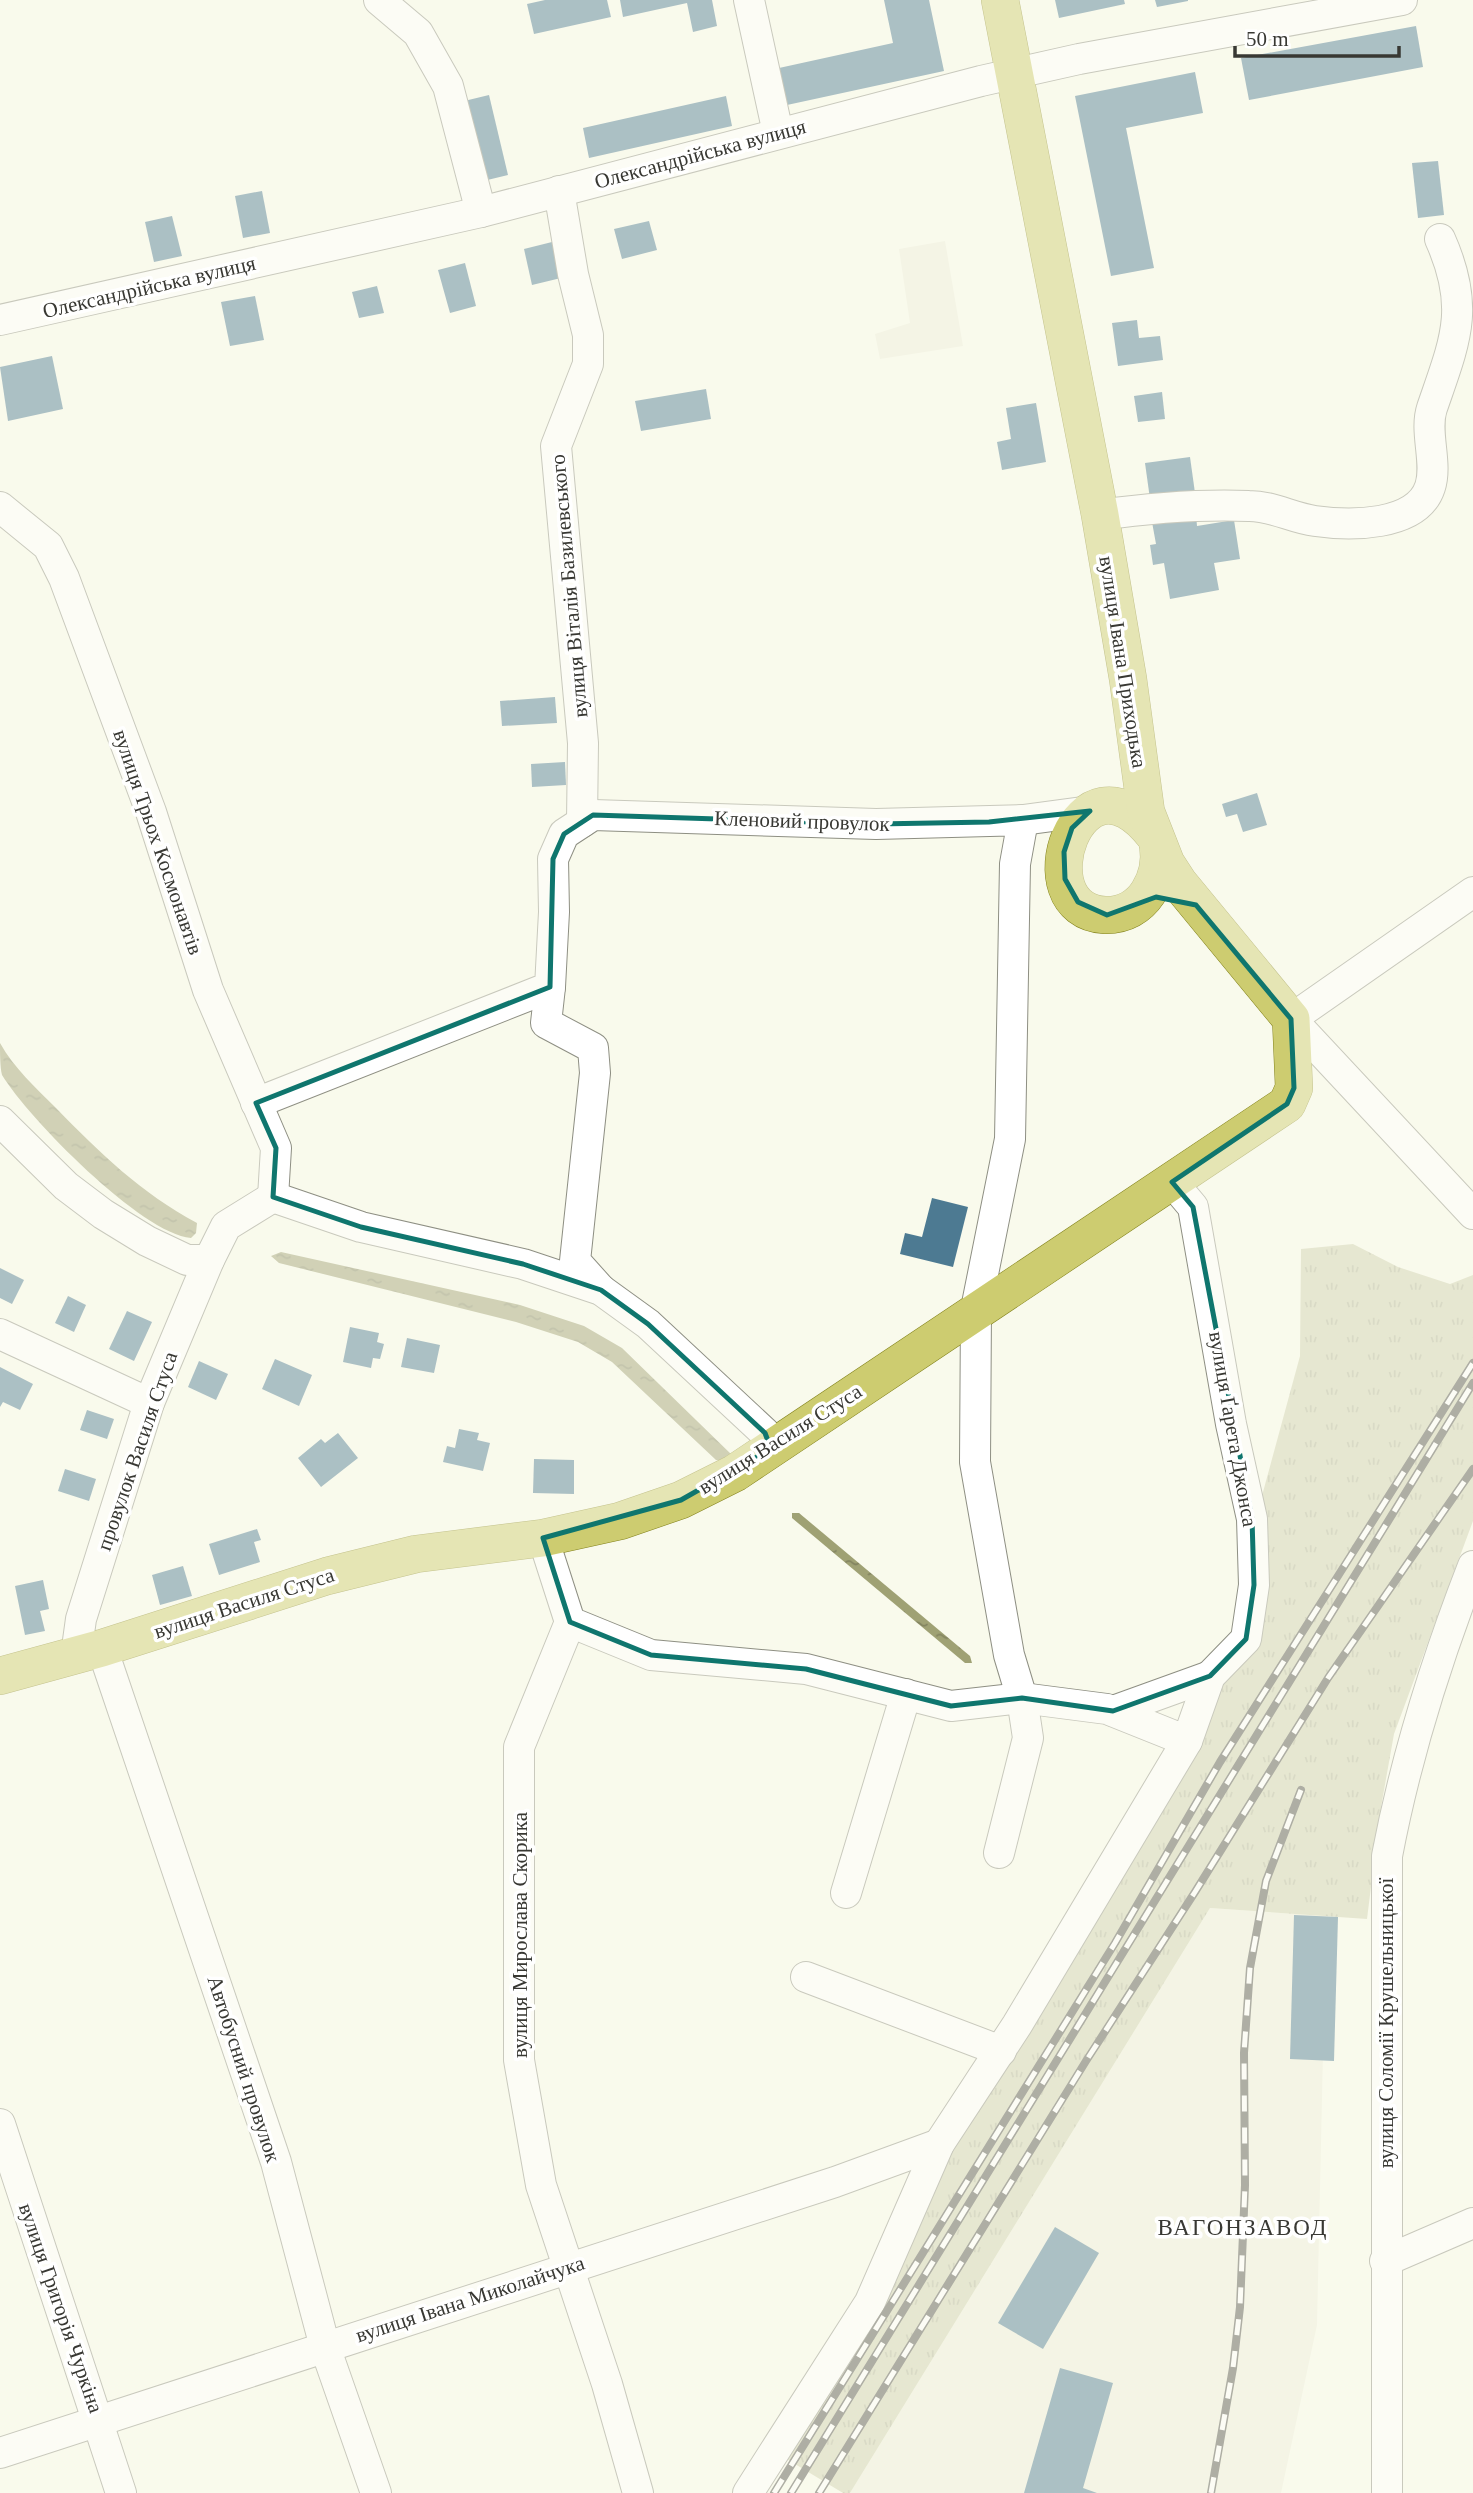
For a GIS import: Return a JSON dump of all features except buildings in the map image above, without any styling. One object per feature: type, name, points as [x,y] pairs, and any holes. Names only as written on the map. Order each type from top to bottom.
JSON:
[{"type":"main road","name":"вулиця Івана Приходька","points":[[1000,0],[1100,515],[1146,812],[1172,873],[1292,1018]]},
{"type":"main road","points":[[1096,808],[1130,812],[1156,839],[1159,871],[1150,890],[1121,914],[1097,914],[1078,902],[1070,892],[1063,866],[1064,852],[1072,828],[1122,783],[1135,739]]},
{"type":"main road","points":[[1141,900],[1172,897],[1196,905]]},
{"type":"main road","name":"вулиця Василя Стуса","points":[[0,1676],[89,1651],[327,1576],[416,1554],[543,1538],[620,1521],[681,1500],[735,1473],[976,1309],[1287,1104],[1294,1088],[1292,1018]]},
{"type":"street","points":[[379,0],[418,33],[449,86],[481,212]]},
{"type":"street","points":[[749,0],[778,133]]},
{"type":"street","name":"Олександрійська вулиця","points":[[0,320],[481,212],[1016,73],[1402,0]]},
{"type":"street","name":"вулиця Віталія Базилевського","points":[[559,191],[573,274],[588,335],[588,364],[556,446],[583,743],[582,822]]},
{"type":"street","points":[[1100,515],[1158,507],[1269,506],[1314,521],[1349,523],[1391,518],[1413,511],[1430,488],[1431,411],[1444,380],[1458,324],[1458,301],[1449,258],[1440,239]]},
{"type":"street","points":[[1444,380],[1473,370]]},
{"type":"street","name":"вулиця Трьох Космонавтів","points":[[0,508],[48,546],[64,578],[151,812],[208,990],[276,1147],[273,1197]]},
{"type":"street","name":"Кленовий провулок","points":[[582,822],[593,815],[876,824],[1023,820],[1096,808]]},
{"type":"street","points":[[999,1853],[1028,1738],[1022,1698],[1009,1655],[975,1462],[976,1309],[1010,1139],[1015,864],[1023,820]]},
{"type":"street","points":[[582,822],[564,834],[553,859],[554,912],[546,1023],[593,1048],[595,1073],[575,1261],[601,1290],[649,1324],[765,1433],[771,1449]]},
{"type":"street","points":[[1292,1018],[1473,892]]},
{"type":"street","points":[[256,1103],[550,987]]},
{"type":"street","name":"вулиця Івана Приходька","points":[[1292,1018],[1473,1214]]},
{"type":"street","points":[[0,1121],[66,1186],[103,1214],[147,1241],[187,1260],[209,1260]]},
{"type":"street","name":"вулиця Ґарета Джонса","points":[[748,2493],[870,2302],[939,2144],[1001,2050],[1187,1741],[1210,1676],[1246,1639],[1254,1585],[1252,1519],[1231,1424],[1193,1207],[1172,1182]]},
{"type":"street","points":[[273,1197],[361,1227],[523,1264],[601,1290]]},
{"type":"street","name":"провулок Василя Стуса","points":[[89,1651],[81,1619],[149,1403],[226,1226],[273,1197]]},
{"type":"street","points":[[0,1335],[149,1403]]},
{"type":"street","points":[[543,1538],[570,1622],[651,1656],[806,1669],[951,1706],[1022,1698],[1113,1711],[1187,1741]]},
{"type":"street","name":"вулиця Соломії Крушельницької","points":[[1387,2493],[1387,1856],[1401,1782],[1444,1639],[1473,1566]]},
{"type":"street","name":"вулиця Мирослава Скорика","points":[[570,1622],[519,1747],[519,2060],[541,2185],[638,2493]]},
{"type":"street","name":"Автобусний провулок","points":[[89,1651],[276,2162],[325,2347],[376,2493]]},
{"type":"street","points":[[1113,1711],[1210,1676]]},
{"type":"street","points":[[846,1893],[906,1694]]},
{"type":"street","points":[[806,1977],[1001,2050]]},
{"type":"street","name":"вулиця Григорія Чуркіна","points":[[0,2124],[11,2195],[64,2323],[100,2421],[121,2493]]},
{"type":"street","name":"вулиця Івана Миколайчука","points":[[0,2453],[835,2182],[939,2144]]},
{"type":"street","points":[[1385,2261],[1473,2223]]},
{"type":"highlighted area","points":[[1090,811],[1072,828],[1064,852],[1065,879],[1078,902],[1107,915],[1156,897],[1196,905],[1291,1019],[1294,1088],[1287,1104],[1172,1182],[1193,1207],[1252,1519],[1254,1585],[1246,1639],[1210,1676],[1113,1711],[1022,1698],[951,1706],[806,1669],[651,1655],[570,1622],[543,1538],[681,1500],[771,1449],[765,1433],[648,1324],[601,1290],[523,1264],[361,1227],[273,1197],[276,1148],[256,1103],[550,987],[553,859],[564,834],[593,815],[876,824],[989,822]]},
{"type":"shaded area","points":[[945,241],[963,346],[880,359],[875,334],[910,323],[899,249]]},
{"type":"shaded area","points":[[1210,1908],[1326,1916],[1317,2325],[1281,2493],[850,2493]]},
{"type":"green space","points":[[1353,1244],[1398,1267],[1450,1284],[1473,1275],[1473,1521],[1394,1734],[1381,1807],[1367,1919],[1210,1908],[850,2493],[843,2493],[780,2455],[1218,1677],[1255,1641],[1260,1503],[1300,1356],[1301,1249]]},
{"type":"water","points":[[0,1043],[26,1077],[89,1141],[139,1185],[197,1223],[196,1233],[191,1238],[170,1232],[144,1217],[60,1144],[2,1075]]},
{"type":"water","points":[[281,1252],[520,1305],[584,1326],[622,1348],[733,1456],[730,1462],[716,1460],[612,1362],[578,1342],[516,1322],[279,1263],[271,1256]]},
{"type":"water","points":[[792,1513],[799,1513],[970,1656],[972,1663],[965,1663],[792,1518]]},
{"type":"railway","points":[[774,2493],[1115,1943],[1220,1762],[1473,1363]]},
{"type":"railway","points":[[791,2493],[1473,1383]]},
{"type":"railway","points":[[819,2493],[1086,2061],[1328,1678],[1473,1469]]},
{"type":"railway","points":[[1211,2493],[1233,2368],[1240,2307],[1245,2185],[1244,2053],[1250,1968],[1266,1881],[1301,1790]]},
{"type":"district","name":"ВАГОНЗАВОД","points":[[1243,2227]]}]
